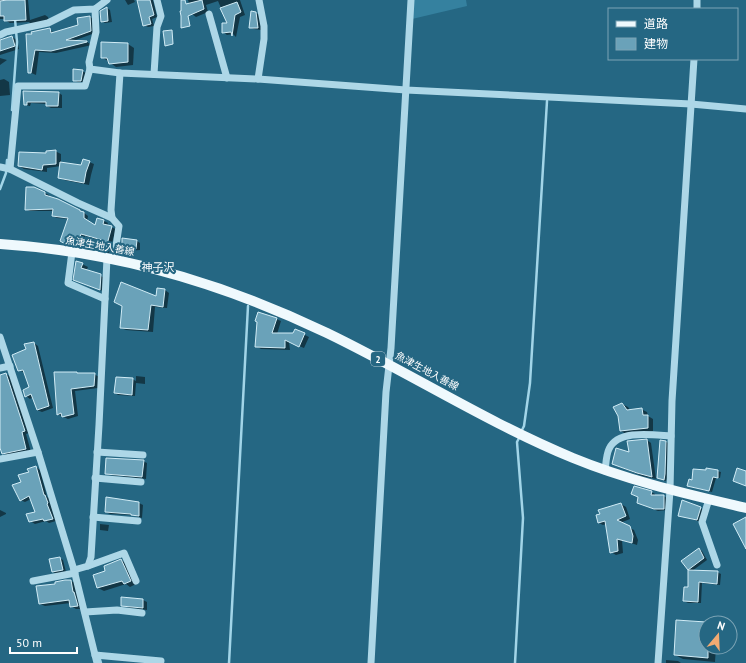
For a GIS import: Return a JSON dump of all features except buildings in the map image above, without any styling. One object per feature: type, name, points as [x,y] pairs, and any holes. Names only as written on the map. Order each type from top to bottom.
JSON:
[{"type":"main road","name":"魚津生地入善線","points":[[0,244],[110,258],[172,274],[248,299],[327,333],[520,434],[572,458],[605,471],[670,490],[746,508]]},
{"type":"street","points":[[0,35],[6,32],[48,23],[74,10],[96,9],[107,0]]},
{"type":"street","points":[[154,74],[157,27],[161,16],[157,0]]},
{"type":"street","points":[[258,79],[264,39],[264,26],[259,0]]},
{"type":"street","points":[[371,663],[411,0]]},
{"type":"street","points":[[10,169],[18,86],[85,86],[90,69],[89,62],[96,32],[96,9]]},
{"type":"street","points":[[209,14],[227,78]]},
{"type":"street","points":[[658,663],[670,490],[673,386],[694,60]]},
{"type":"street","points":[[90,69],[120,73],[258,79],[406,90],[692,104],[746,109]]},
{"type":"street","points":[[112,218],[111,203],[120,73]]},
{"type":"street","points":[[0,167],[10,169],[78,204],[112,218],[119,226],[110,258],[105,299],[91,557],[88,566]]},
{"type":"street","points":[[72,252],[68,283],[105,299]]},
{"type":"street","points":[[0,337],[38,452],[74,572],[97,663]]},
{"type":"street","points":[[0,368],[10,366]]},
{"type":"street","points":[[605,471],[609,448],[616,440],[626,436],[647,434],[671,436]]},
{"type":"street","points":[[0,459],[38,452]]},
{"type":"street","points":[[97,452],[143,455]]},
{"type":"street","points":[[96,478],[141,482]]},
{"type":"street","points":[[709,499],[702,522],[717,565]]},
{"type":"street","points":[[93,517],[138,521]]},
{"type":"street","points":[[33,581],[74,572],[124,553],[136,581]]},
{"type":"street","points":[[85,612],[117,610],[142,613]]},
{"type":"street","points":[[95,655],[161,661]]},
{"type":"shaded area","points":[[414,0],[466,0],[467,6],[412,19]]},
{"type":"waterway","points":[[12,110],[17,42],[15,19]]},
{"type":"waterway","points":[[521,432],[524,426],[530,383],[547,101]]},
{"type":"waterway","points":[[0,189],[6,173],[7,160]]},
{"type":"waterway","points":[[229,663],[248,306]]},
{"type":"waterway","points":[[515,663],[523,518],[517,442],[520,436]]},
{"type":"waterway","points":[[99,656],[101,663]]},
{"type":"district","name":"神子沢","points":[[158,267]]}]
